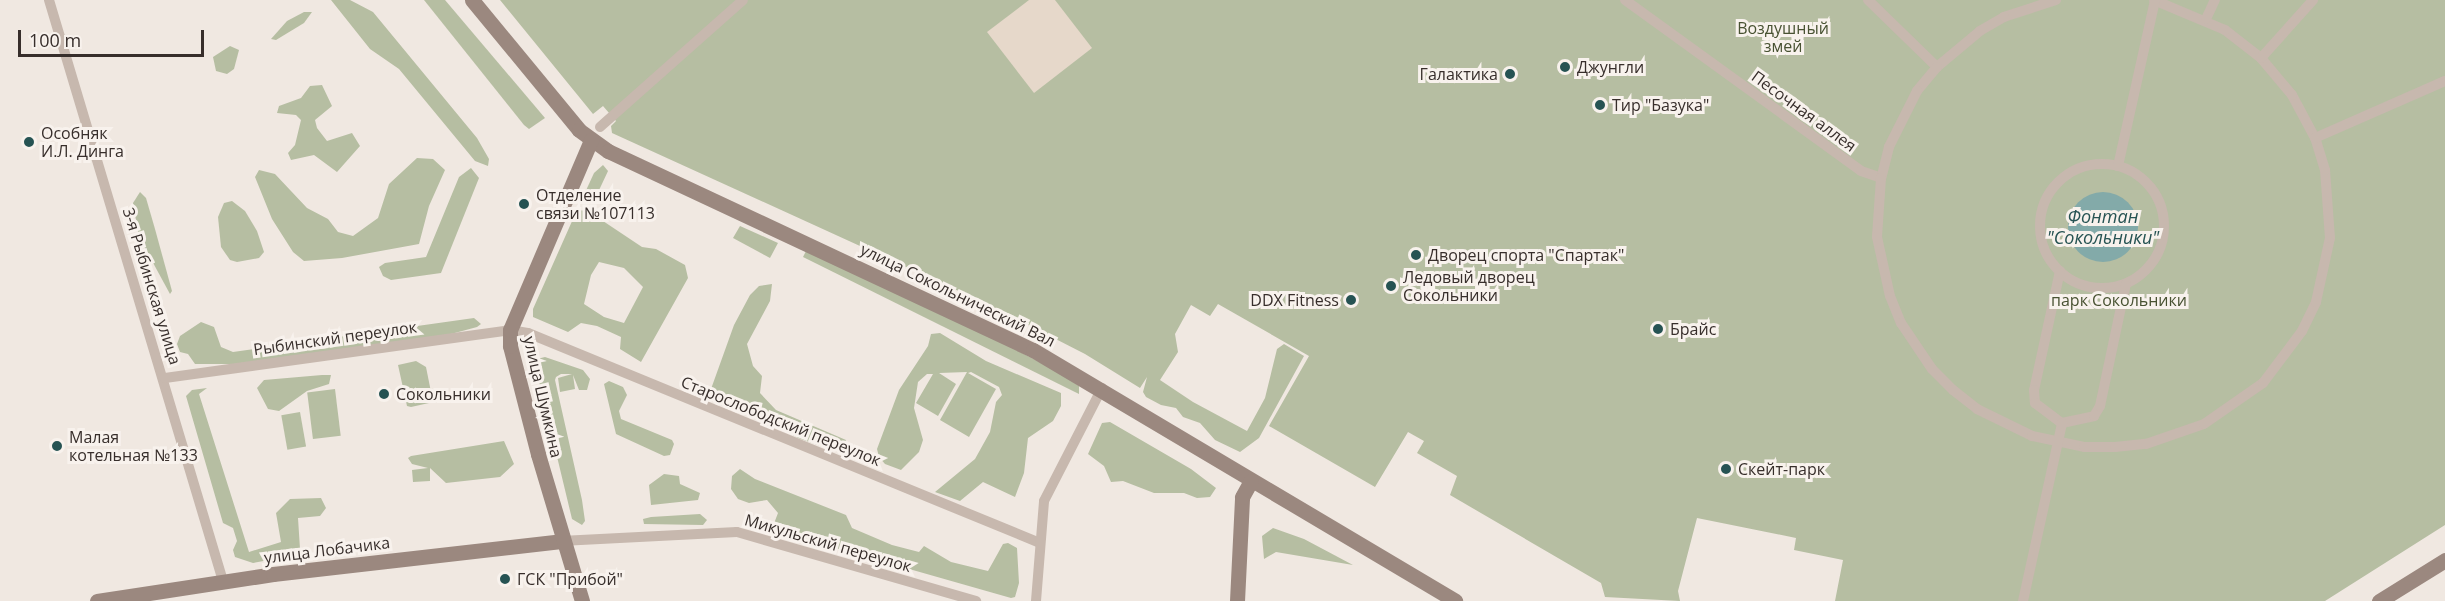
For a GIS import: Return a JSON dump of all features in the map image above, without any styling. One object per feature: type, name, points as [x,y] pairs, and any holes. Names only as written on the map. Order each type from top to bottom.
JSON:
[{"type":"main road","name":"улица Сокольнический Вал","points":[[472,0],[595,133],[977,322],[1102,388],[1251,481],[1455,601]]},
{"type":"main road","name":"улица Шумкина","points":[[582,601],[561,541],[512,356],[510,330],[595,133]]},
{"type":"main road","points":[[1237,601],[1242,497],[1251,481]]},
{"type":"main road","name":"улица Лобачика","points":[[97,601],[223,581],[561,541]]},
{"type":"main road","points":[[2379,601],[2445,560]]},
{"type":"street","name":"3-я Рыбинская улица","points":[[49,0],[165,378],[223,581]]},
{"type":"street","points":[[595,133],[743,0]]},
{"type":"street","name":"Песочная аллея","points":[[1625,0],[1861,171],[1881,178]]},
{"type":"street","points":[[1868,0],[1937,67]]},
{"type":"street","points":[[2056,0],[2002,18],[1957,47],[1937,67],[1901,118],[1881,178],[1877,207],[1881,267],[1890,296],[1914,345],[1946,383],[1977,409],[2004,424],[2058,443],[2115,447],[2176,436],[2231,409],[2284,359],[2316,302],[2330,238],[2328,193],[2315,138],[2292,95],[2261,58],[2206,19],[2154,0],[2118,166]]},
{"type":"street","points":[[2206,19],[2215,0]]},
{"type":"street","points":[[2261,58],[2313,0]]},
{"type":"street","points":[[2315,138],[2445,81]]},
{"type":"street","points":[[2118,166],[2142,177],[2155,193],[2165,227],[2155,261],[2126,284],[2092,288],[2060,271],[2048,257],[2040,234],[2046,198],[2061,179],[2081,167],[2118,166]]},
{"type":"street","points":[[2060,271],[2034,390],[2035,404],[2062,423],[2094,416],[2100,406],[2126,284]]},
{"type":"street","name":"Рыбинский переулок","points":[[165,378],[510,330]]},
{"type":"street","name":"Старослободский переулок","points":[[510,330],[528,333],[1040,543]]},
{"type":"street","points":[[1036,601],[1044,501],[1102,388]]},
{"type":"street","points":[[2023,601],[2062,423]]},
{"type":"street","name":"Микульский переулок","points":[[561,541],[737,532],[976,601]]},
{"type":"green space","points":[[331,0],[350,0],[373,12],[477,138],[489,159],[488,166],[475,161],[399,69],[370,49]]},
{"type":"green space","points":[[424,0],[445,0],[545,118],[529,129],[524,125]]},
{"type":"green space","name":"парк Сокольники","points":[[500,0],[2445,0],[2445,525],[2325,601],[1835,601],[1843,560],[1794,550],[1796,538],[1697,518],[1678,591],[1680,601],[1605,597],[1601,583],[1450,495],[1457,476],[1417,453],[1424,441],[1408,432],[1375,487],[1269,426],[1309,356],[1218,304],[1210,316],[1191,305],[1175,334],[1178,352],[1160,380],[1193,402],[1247,431],[1265,398],[1277,349],[1284,344],[1304,356],[1259,438],[1240,452],[1215,440],[1200,423],[1183,417],[1176,408],[1161,405],[1146,397],[1143,392],[1147,377],[1140,388],[1085,354],[985,303],[612,133],[611,126],[616,121],[603,106],[593,114]]},
{"type":"green space","points":[[304,12],[312,12],[304,23],[276,40],[271,39],[287,21]]},
{"type":"green space","points":[[230,46],[239,50],[234,69],[227,74],[216,71],[213,57]]},
{"type":"green space","points":[[322,85],[332,106],[315,120],[317,128],[327,141],[352,133],[360,146],[337,172],[314,155],[291,160],[288,153],[295,145],[301,120],[296,115],[277,113],[279,106],[301,98],[310,86]]},
{"type":"green space","points":[[417,158],[433,159],[445,170],[429,206],[419,244],[342,258],[304,261],[293,252],[272,219],[255,177],[259,170],[275,174],[307,208],[328,219],[338,232],[353,236],[378,218],[389,184]]},
{"type":"green space","points":[[603,165],[608,171],[593,203],[587,201],[583,197],[594,173]]},
{"type":"green space","points":[[471,168],[479,178],[441,273],[391,280],[383,276],[379,267],[385,263],[426,257],[459,177]]},
{"type":"green space","points":[[140,192],[146,198],[172,291],[170,294],[139,237],[133,203]]},
{"type":"green space","points":[[232,201],[245,211],[257,231],[264,252],[259,258],[237,262],[230,260],[221,247],[218,217],[224,203]]},
{"type":"green space","points":[[577,210],[588,211],[642,247],[656,249],[685,265],[688,278],[641,362],[620,349],[621,337],[597,326],[581,323],[568,332],[533,317],[533,309]],"holes":[[[599,262],[624,268],[643,287],[624,323],[604,317],[584,304],[591,275]]]},
{"type":"green space","points":[[740,226],[778,243],[770,258],[733,238]]},
{"type":"green space","points":[[806,251],[1005,344],[1060,373],[1079,386],[1079,394],[803,257]]},
{"type":"green space","points":[[772,284],[770,301],[747,344],[753,366],[762,376],[760,393],[776,410],[846,440],[843,447],[826,448],[798,438],[711,389],[734,325],[750,295],[759,286]]},
{"type":"green space","points":[[474,318],[481,324],[451,334],[239,364],[195,364],[188,354],[180,352],[177,344],[180,336],[201,322],[214,327],[221,347],[233,352]]},
{"type":"green space","points":[[940,333],[986,361],[1061,393],[1061,406],[1053,421],[1028,438],[1024,473],[1015,497],[983,482],[960,501],[935,492],[975,459],[990,432],[996,402],[1002,395],[999,387],[971,372],[968,373],[996,389],[969,437],[940,420],[967,372],[939,373],[956,384],[938,416],[916,403],[933,374],[927,374],[918,382],[914,408],[923,440],[919,452],[901,470],[885,464],[879,457],[877,449],[899,390],[928,346],[931,334]]},
{"type":"green space","points":[[545,357],[583,370],[590,379],[587,390],[579,390],[573,375],[575,389],[560,392],[558,378],[572,374],[561,374],[555,380],[582,500],[585,521],[582,525],[572,519],[535,365],[537,359]]},
{"type":"green space","points":[[416,361],[426,367],[431,392],[429,403],[411,407],[407,406],[398,365]]},
{"type":"green space","points":[[331,375],[329,384],[307,391],[279,411],[268,409],[257,388],[264,380]]},
{"type":"green space","points":[[609,381],[623,387],[627,395],[619,411],[621,419],[672,440],[674,444],[670,455],[664,456],[616,434],[604,384]]},
{"type":"green space","points":[[207,388],[199,394],[249,552],[281,542],[276,513],[290,499],[321,498],[326,508],[320,516],[298,518],[300,549],[296,555],[253,563],[235,557],[233,550],[237,541],[233,528],[223,523],[186,396],[192,390]]},
{"type":"green space","points":[[335,389],[341,436],[313,439],[307,392]]},
{"type":"green space","points":[[300,412],[306,446],[287,450],[281,415]]},
{"type":"green space","points":[[1110,422],[1191,469],[1216,488],[1210,497],[1197,498],[1184,493],[1154,493],[1123,481],[1111,482],[1104,466],[1088,454],[1102,423]]},
{"type":"green space","points":[[504,441],[514,464],[500,477],[446,483],[430,468],[430,481],[413,482],[412,470],[428,468],[412,464],[408,458],[411,456]]},
{"type":"green space","points":[[740,469],[755,479],[846,515],[852,528],[892,545],[919,552],[924,546],[951,562],[988,571],[1003,544],[1008,543],[1017,548],[1019,583],[1015,597],[1011,598],[832,547],[819,539],[791,539],[777,534],[773,526],[778,513],[767,500],[749,503],[738,499],[731,489],[732,476]]},
{"type":"green space","points":[[664,474],[679,476],[680,484],[700,493],[698,500],[651,505],[649,485]]},
{"type":"green space","points":[[700,514],[707,520],[703,525],[644,524],[643,519],[651,517]]},
{"type":"green space","points":[[1273,528],[1304,539],[1353,565],[1276,552],[1264,559],[1262,536]]},
{"type":"shaded area","points":[[1029,0],[1055,0],[1092,48],[1034,93],[987,32]]},
{"type":"water","name":"Фонтан \"Сокольники\"","points":[[2096,192],[2110,192],[2123,198],[2132,207],[2138,220],[2136,240],[2128,252],[2110,262],[2096,262],[2083,256],[2074,247],[2068,234],[2068,220],[2074,207],[2083,198]]},
{"type":"place","name":"Джунгли","points":[[1565,67]]},
{"type":"place","name":"Галактика","points":[[1510,74]]},
{"type":"place","name":"Тир \"Базука\"","points":[[1600,105]]},
{"type":"place","name":"Особняк И.Л. Динга","points":[[29,142]]},
{"type":"place","name":"Отделение связи №107113","points":[[524,204]]},
{"type":"place","name":"Дворец спорта \"Спартак\"","points":[[1416,255]]},
{"type":"place","name":"Ледовый дворец Сокольники","points":[[1391,286]]},
{"type":"place","name":"DDX Fitness","points":[[1351,300]]},
{"type":"place","name":"Брайс","points":[[1658,329]]},
{"type":"place","name":"Сокольники","points":[[384,394]]},
{"type":"place","name":"Малая котельная №133","points":[[57,446]]},
{"type":"place","name":"Скейт-парк","points":[[1726,469]]},
{"type":"place","name":"ГСК \"Прибой\"","points":[[505,579]]},
{"type":"park label","name":"Воздушный змей","points":[[1783,37]]}]
